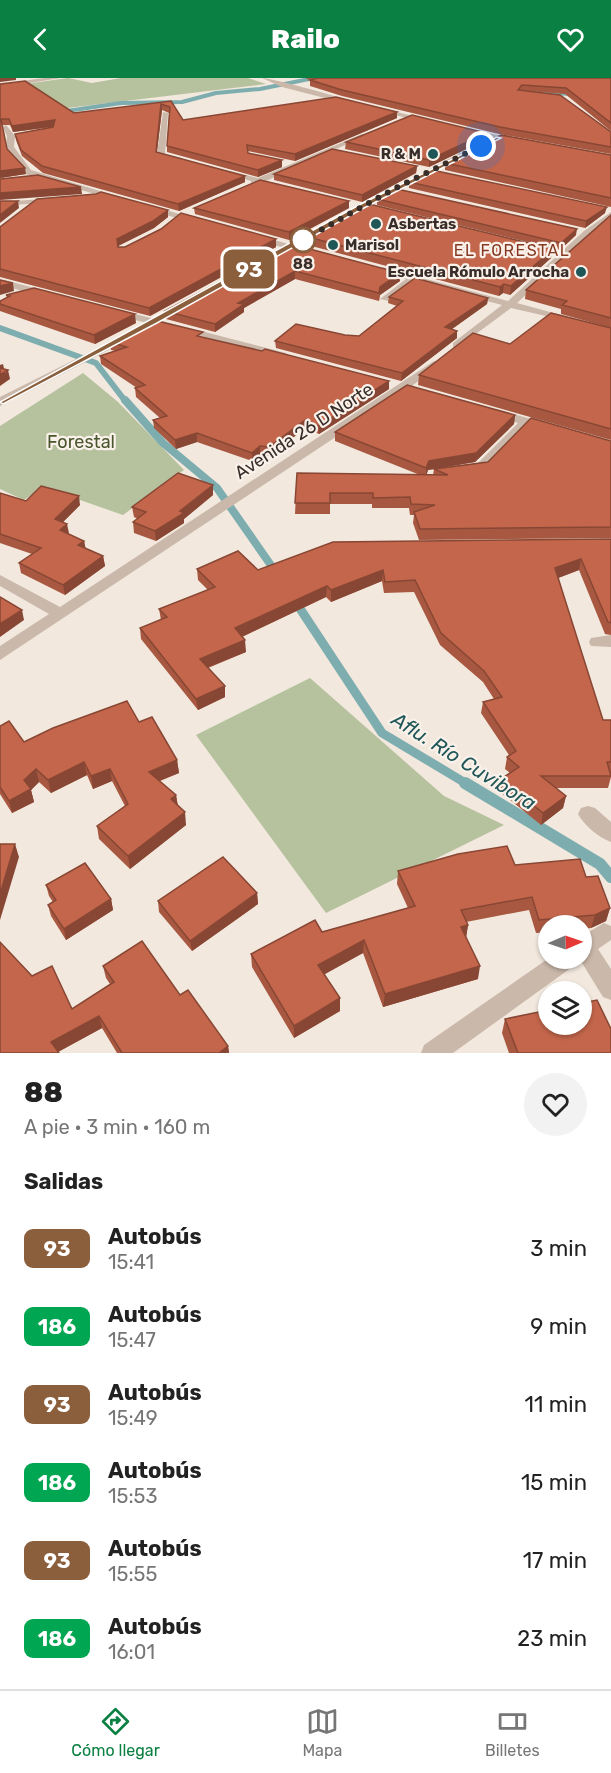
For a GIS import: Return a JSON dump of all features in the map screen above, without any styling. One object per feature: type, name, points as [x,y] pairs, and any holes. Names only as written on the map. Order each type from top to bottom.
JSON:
[{"type":"street","points":[[2,88],[57,78]]},
{"type":"street","points":[[268,80],[354,104]]},
{"type":"street","points":[[365,106],[431,122]]},
{"type":"street","points":[[165,113],[161,155],[193,164]]},
{"type":"street","points":[[399,121],[409,117]]},
{"type":"street","points":[[6,127],[11,136],[10,147],[28,172],[132,202]]},
{"type":"street","points":[[465,130],[531,143]]},
{"type":"street","points":[[11,136],[21,134]]},
{"type":"street","points":[[248,186],[369,134]]},
{"type":"street","points":[[478,147],[499,138]]},
{"type":"street","points":[[328,150],[350,155]]},
{"type":"street","points":[[341,218],[468,152]]},
{"type":"street","points":[[284,162],[294,165]]},
{"type":"street","points":[[214,169],[292,190]]},
{"type":"street","points":[[417,169],[451,176]]},
{"type":"street","points":[[20,179],[39,177]]},
{"type":"street","points":[[394,189],[412,194]]},
{"type":"street","points":[[82,198],[112,196]]},
{"type":"street","points":[[101,202],[112,196]]},
{"type":"street","points":[[0,204],[63,199]]},
{"type":"street","points":[[18,216],[35,201]]},
{"type":"street","points":[[350,204],[373,209]]},
{"type":"street","points":[[141,205],[212,225]]},
{"type":"street","points":[[605,211],[611,210]]},
{"type":"street","name":"Avenida 26 D Norte","points":[[0,654],[404,387],[510,304],[605,211]]},
{"type":"street","points":[[165,226],[188,212]]},
{"type":"street","points":[[246,234],[313,252]]},
{"type":"street","points":[[280,252],[301,241]]},
{"type":"street","points":[[369,266],[577,323]]},
{"type":"street","points":[[385,299],[414,278]]},
{"type":"street","points":[[0,282],[56,297]]},
{"type":"street","points":[[12,297],[34,291]]},
{"type":"street","points":[[100,308],[291,357]]},
{"type":"street","points":[[0,402],[133,333]]},
{"type":"street","points":[[482,409],[558,431]]},
{"type":"street","points":[[450,471],[480,468],[526,422]]},
{"type":"street","points":[[0,580],[59,614]]},
{"type":"street","points":[[588,813],[611,834]]},
{"type":"street","points":[[592,941],[604,933]]},
{"type":"street","points":[[592,967],[611,989]]},
{"type":"street","points":[[444,1050],[554,969]]},
{"type":"green space","points":[[68,78],[92,83],[121,78],[248,78],[266,84],[42,111],[25,84]]},
{"type":"green space","name":"Forestal","points":[[83,373],[118,402],[184,470],[123,515],[43,487],[24,500],[0,489],[0,426]]},
{"type":"green space","points":[[310,678],[444,796],[504,825],[326,913],[196,735]]},
{"type":"building","points":[[318,78],[611,78],[611,123],[566,88],[522,85],[518,90],[560,95],[611,132],[611,147],[500,127],[342,90],[310,80]]},
{"type":"building","points":[[25,81],[74,113],[171,101],[183,120],[336,97],[397,112],[295,154],[247,145],[248,153],[282,160],[258,170],[167,146],[170,107],[161,104],[156,152],[245,176],[178,204],[42,166],[21,150],[15,134],[53,127],[55,120],[12,126],[9,119],[1,119],[7,149],[25,168],[0,171],[0,84]]},
{"type":"building","points":[[412,115],[486,133],[429,160],[346,142]]},
{"type":"building","points":[[501,135],[611,155],[611,198],[445,163]]},
{"type":"building","points":[[332,149],[417,166],[362,195],[274,174]]},
{"type":"building","points":[[432,170],[607,207],[586,221],[409,182]]},
{"type":"building","points":[[38,175],[81,187],[0,193],[0,179]]},
{"type":"building","points":[[260,180],[349,201],[289,232],[194,208]]},
{"type":"building","points":[[397,189],[577,229],[561,243],[377,199]]},
{"type":"building","points":[[101,192],[168,210],[153,221],[117,239],[118,247],[125,247],[161,229],[181,213],[276,239],[149,308],[0,269],[0,227],[37,199]]},
{"type":"building","points":[[0,201],[18,201],[0,215]]},
{"type":"building","points":[[365,203],[553,249],[511,286],[504,284],[500,287],[304,236]]},
{"type":"building","name":"Escuela Rómulo Arrocha","points":[[611,215],[611,318],[562,305],[567,301],[526,290]]},
{"type":"building","points":[[291,244],[400,273],[380,287],[379,293],[295,271],[238,303],[244,304],[215,324],[165,311]]},
{"type":"building","points":[[415,278],[488,298],[445,327],[457,331],[402,373],[275,341],[296,324],[359,336],[403,301],[389,297]]},
{"type":"building","points":[[0,280],[13,283],[0,286]]},
{"type":"building","points":[[34,288],[135,314],[94,335],[0,304],[0,301],[10,296],[6,295]]},
{"type":"building","points":[[551,313],[611,328],[611,429],[419,375],[473,333],[510,344]]},
{"type":"building","points":[[153,320],[203,332],[197,336],[262,351],[265,349],[389,381],[319,426],[305,420],[269,447],[260,446],[252,453],[197,433],[175,440],[153,420],[167,416],[135,388],[145,385],[100,356],[127,347],[110,342]]},
{"type":"building","points":[[0,368],[8,370],[0,375]]},
{"type":"building","points":[[407,385],[515,415],[476,453],[429,461],[426,468],[335,432]]},
{"type":"building","points":[[531,418],[611,441],[611,527],[420,529],[414,512],[435,505],[411,504],[410,497],[373,498],[373,493],[330,493],[330,503],[295,503],[297,473],[448,475],[434,469],[488,462]]},
{"type":"building","points":[[178,473],[213,485],[180,511],[184,513],[155,531],[133,522],[146,512],[132,507]]},
{"type":"building","points":[[41,486],[79,496],[55,519],[67,524],[60,530],[84,541],[78,545],[103,556],[63,585],[19,563],[41,548],[0,534],[0,493],[26,501]]},
{"type":"building","points":[[611,539],[611,623],[608,622],[581,559],[555,568],[603,720],[611,720],[611,762],[607,762],[611,776],[541,776],[566,796],[543,813],[501,779],[519,767],[507,757],[516,751],[483,702],[502,697],[484,671],[441,633],[415,580],[385,582],[383,570],[331,590],[327,586],[235,628],[245,640],[200,659],[225,686],[196,699],[140,628],[167,617],[159,609],[215,587],[197,569],[238,551],[258,570],[333,542]]},
{"type":"building","points":[[0,597],[22,610],[0,624]]},
{"type":"building","points":[[127,701],[139,722],[152,717],[177,760],[149,772],[176,795],[171,799],[185,812],[128,856],[97,826],[128,804],[110,769],[91,776],[84,762],[48,780],[36,769],[24,780],[31,789],[9,801],[0,787],[0,726],[9,721],[24,742],[53,728]]},
{"type":"building","points":[[0,844],[15,844],[0,894]]},
{"type":"building","points":[[507,846],[515,865],[580,859],[586,877],[598,876],[610,908],[595,915],[538,917],[532,897],[461,910],[468,925],[461,927],[480,966],[385,994],[364,940],[318,965],[340,998],[294,1026],[251,954],[315,920],[322,932],[415,906],[398,871],[458,854]]},
{"type":"building","points":[[223,857],[257,893],[190,941],[158,901]]},
{"type":"building","points":[[85,863],[111,899],[64,929],[48,905],[56,900],[46,885]]},
{"type":"building","points":[[142,941],[180,995],[188,990],[228,1046],[219,1053],[122,1053],[99,1016],[51,1042],[59,1053],[0,1053],[0,942],[32,976],[52,966],[72,1009],[114,982],[103,966]]},
{"type":"building","points":[[597,1000],[611,1029],[611,1053],[518,1053],[505,1019],[538,1012],[538,1035],[592,1035],[592,1001]]},
{"type":"waterway","points":[[60,112],[121,103],[182,102],[216,93],[260,89],[314,78]]},
{"type":"waterway","points":[[527,89],[542,93],[577,94]]},
{"type":"waterway","name":"Aflu. Río Cuvibora","points":[[0,328],[96,363],[126,402]]},
{"type":"waterway","name":"Aflu. Río Cuvibora","points":[[125,400],[163,443],[217,488],[275,571]]},
{"type":"waterway","name":"Aflu. Río Cuvibora","points":[[274,569],[277,573]]},
{"type":"waterway","name":"Aflu. Río Cuvibora","points":[[295,601],[382,733],[467,784]]},
{"type":"waterway","name":"Aflu. Río Cuvibora","points":[[465,783],[600,864],[611,877]]},
{"type":"bus line","name":"93","points":[[0,402],[154,322],[428,172],[499,138]]},
{"type":"place","name":"R & M","points":[[433,154]]},
{"type":"place","name":"Asbertas","points":[[376,224]]},
{"type":"place","name":"88","points":[[303,240]]},
{"type":"place","name":"Marisol","points":[[333,245]]},
{"type":"place","name":"Escuela Rómulo Arrocha","points":[[581,272]]},
{"type":"district","name":"EL FORESTAL","points":[[512,250]]},
{"type":"route","points":[[303,240],[394,189],[481,146]]}]
